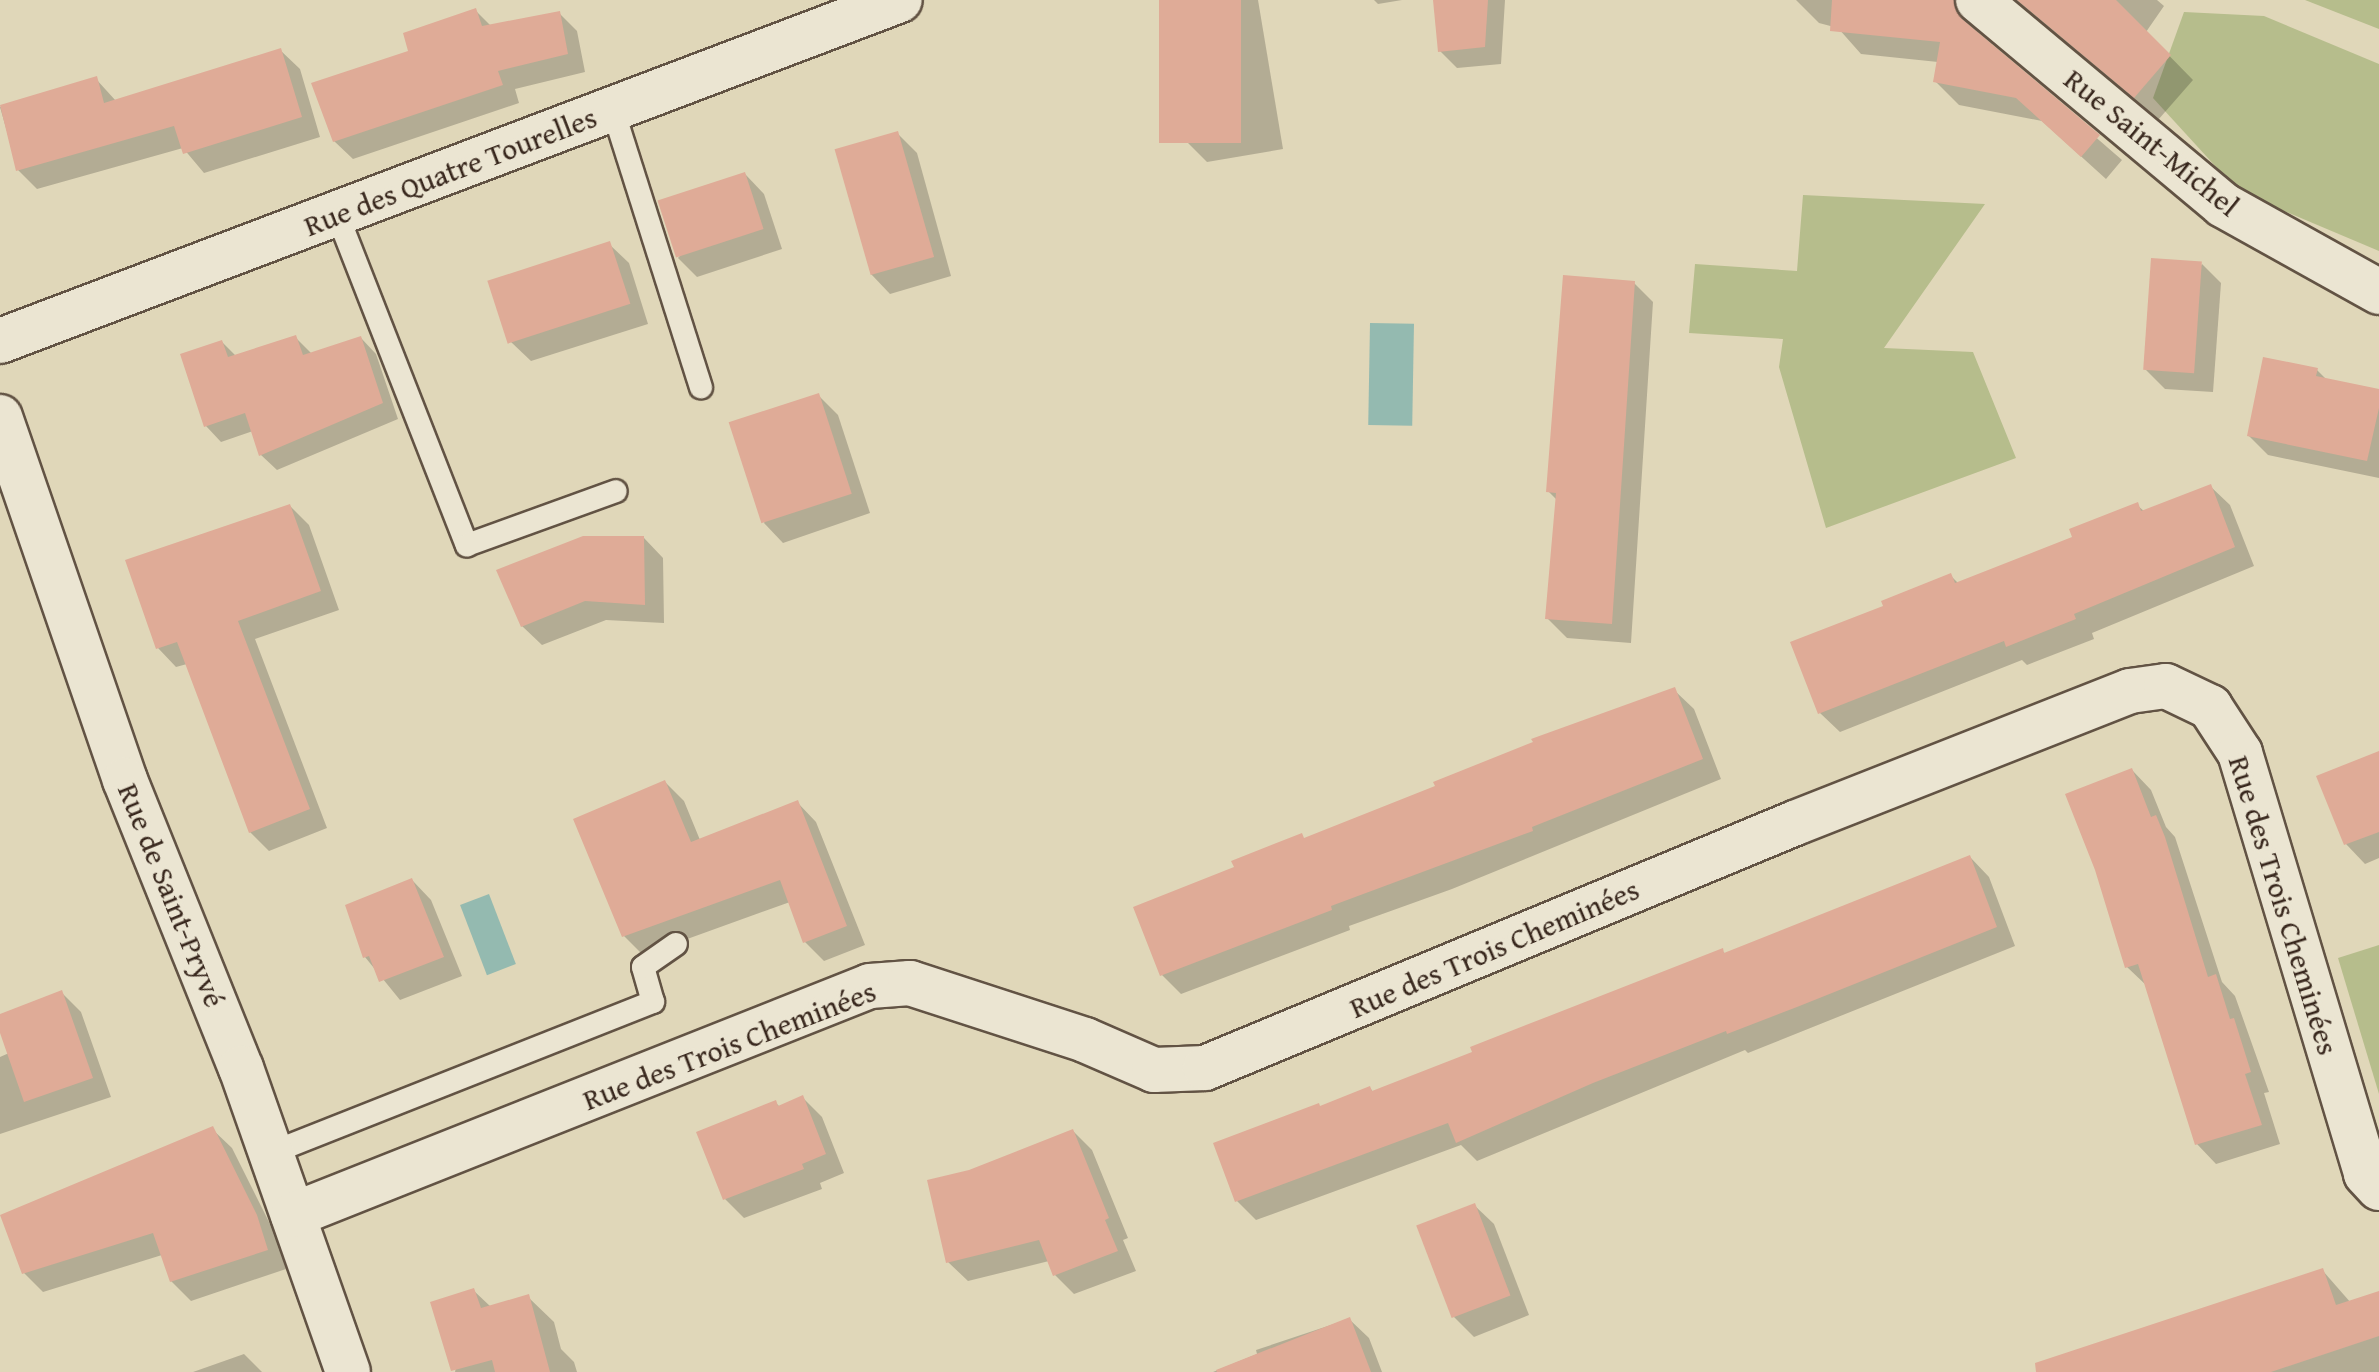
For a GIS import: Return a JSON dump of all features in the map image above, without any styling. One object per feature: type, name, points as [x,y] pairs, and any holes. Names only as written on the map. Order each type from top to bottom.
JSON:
[{"type":"street","name":"Rue des Quatre Tourelles","points":[[0,341],[900,0]]},
{"type":"street","name":"Rue Saint-Michel","points":[[1978,0],[2223,205],[2379,292]]},
{"type":"street","name":"Rue de Saint-Pryvé","points":[[0,417],[125,780],[241,1068],[348,1372]]},
{"type":"street","name":"Rue des Trois Cheminées","points":[[293,1215],[870,986],[910,983],[1085,1040],[1154,1070],[1205,1068],[1795,823],[2130,691],[2166,686],[2210,707],[2240,753],[2366,1174],[2379,1188]]},
{"type":"lane","points":[[613,110],[701,387]]},
{"type":"lane","points":[[337,214],[467,545],[616,491]]},
{"type":"lane","points":[[271,1153],[653,1002],[643,967],[676,944]]},
{"type":"green space","points":[[2305,0],[2379,0],[2379,29]]},
{"type":"green space","points":[[2184,12],[2264,16],[2379,64],[2379,251],[2239,192],[2153,98]]},
{"type":"green space","points":[[1803,195],[1985,204],[1884,348],[1973,352],[2016,458],[1826,528],[1779,367],[1783,339],[1689,333],[1695,264],[1797,271]]},
{"type":"green space","points":[[2379,945],[2379,1094],[2338,958]]},
{"type":"water","points":[[1370,323],[1414,324],[1412,426],[1368,425]]},
{"type":"water","points":[[489,894],[516,964],[487,975],[460,905]]},
{"type":"building","points":[[1159,0],[1241,0],[1241,143],[1159,143]]},
{"type":"building","points":[[1433,0],[1488,0],[1485,47],[1438,52]]},
{"type":"building","points":[[1832,0],[1954,0],[1962,19],[2100,135],[2081,157],[2016,98],[1933,82],[1940,42],[1830,31]]},
{"type":"building","points":[[2017,0],[2116,0],[2171,55],[2134,98]]},
{"type":"building","points":[[476,8],[482,26],[560,11],[568,54],[498,71],[503,85],[333,142],[311,83],[408,51],[403,33]]},
{"type":"building","points":[[281,48],[302,117],[183,154],[174,126],[16,171],[0,105],[97,76],[104,103]]},
{"type":"building","points":[[898,131],[934,257],[871,275],[835,149]]},
{"type":"building","points":[[745,172],[764,229],[676,257],[658,200]]},
{"type":"building","points":[[610,241],[630,304],[508,344],[487,281]]},
{"type":"building","points":[[2151,258],[2202,262],[2194,373],[2143,370]]},
{"type":"building","points":[[1563,275],[1635,281],[1612,624],[1545,619],[1556,493],[1546,492]]},
{"type":"building","points":[[296,335],[303,355],[361,336],[383,403],[259,456],[245,413],[204,427],[180,354],[222,340],[228,357]]},
{"type":"building","points":[[2263,357],[2318,368],[2316,376],[2379,389],[2379,408],[2367,461],[2247,436]]},
{"type":"building","points":[[819,393],[852,494],[761,523],[729,422]]},
{"type":"building","points":[[2211,484],[2235,547],[2074,614],[2076,619],[2006,647],[2004,641],[1818,714],[1790,642],[1883,606],[1881,601],[1951,573],[1955,583],[2072,537],[2069,529],[2138,502],[2141,511]]},
{"type":"building","points":[[290,504],[321,591],[238,621],[310,809],[249,833],[177,642],[156,649],[125,560]]},
{"type":"building","points":[[583,536],[644,536],[645,605],[585,601],[521,627],[496,570]]},
{"type":"building","points":[[1675,687],[1703,759],[1532,827],[1533,831],[1331,906],[1332,910],[1160,976],[1133,907],[1234,867],[1231,861],[1302,833],[1304,838],[1435,786],[1433,782],[1533,742],[1531,739]]},
{"type":"building","points":[[2379,751],[2379,832],[2344,845],[2316,776]]},
{"type":"building","points":[[2132,768],[2151,817],[2156,815],[2165,837],[2208,977],[2216,974],[2230,1019],[2234,1018],[2251,1072],[2245,1074],[2262,1125],[2195,1145],[2138,964],[2125,968],[2095,870],[2065,794]]},
{"type":"building","points":[[665,780],[691,842],[798,800],[847,926],[803,943],[780,880],[622,937],[573,819]]},
{"type":"building","points":[[1970,855],[1997,927],[1797,1007],[1593,1083],[1456,1143],[1448,1123],[1235,1202],[1213,1143],[1370,1086],[1372,1091],[1472,1052],[1470,1047],[1723,948],[1724,953]]},
{"type":"building","points":[[412,878],[444,957],[379,982],[369,956],[363,958],[345,905]]},
{"type":"building","points":[[62,990],[93,1078],[24,1102],[0,1033],[0,1014]]},
{"type":"building","points":[[803,1095],[826,1154],[802,1164],[804,1169],[723,1200],[696,1132],[776,1100],[778,1106]]},
{"type":"building","points":[[213,1126],[257,1215],[268,1250],[170,1282],[153,1233],[22,1274],[0,1215]]},
{"type":"building","points":[[1073,1129],[1109,1218],[1105,1220],[1118,1251],[1053,1276],[1039,1240],[946,1263],[927,1180],[969,1170]]},
{"type":"building","points":[[1475,1203],[1510,1295],[1452,1318],[1416,1226]]},
{"type":"building","points":[[2323,1268],[2336,1305],[2379,1291],[2379,1336],[2271,1372],[2036,1372],[2035,1363]]},
{"type":"building","points":[[474,1288],[481,1308],[529,1294],[550,1372],[495,1372],[492,1360],[451,1371],[430,1302]]},
{"type":"building","points":[[1350,1317],[1371,1372],[1216,1370]]}]
